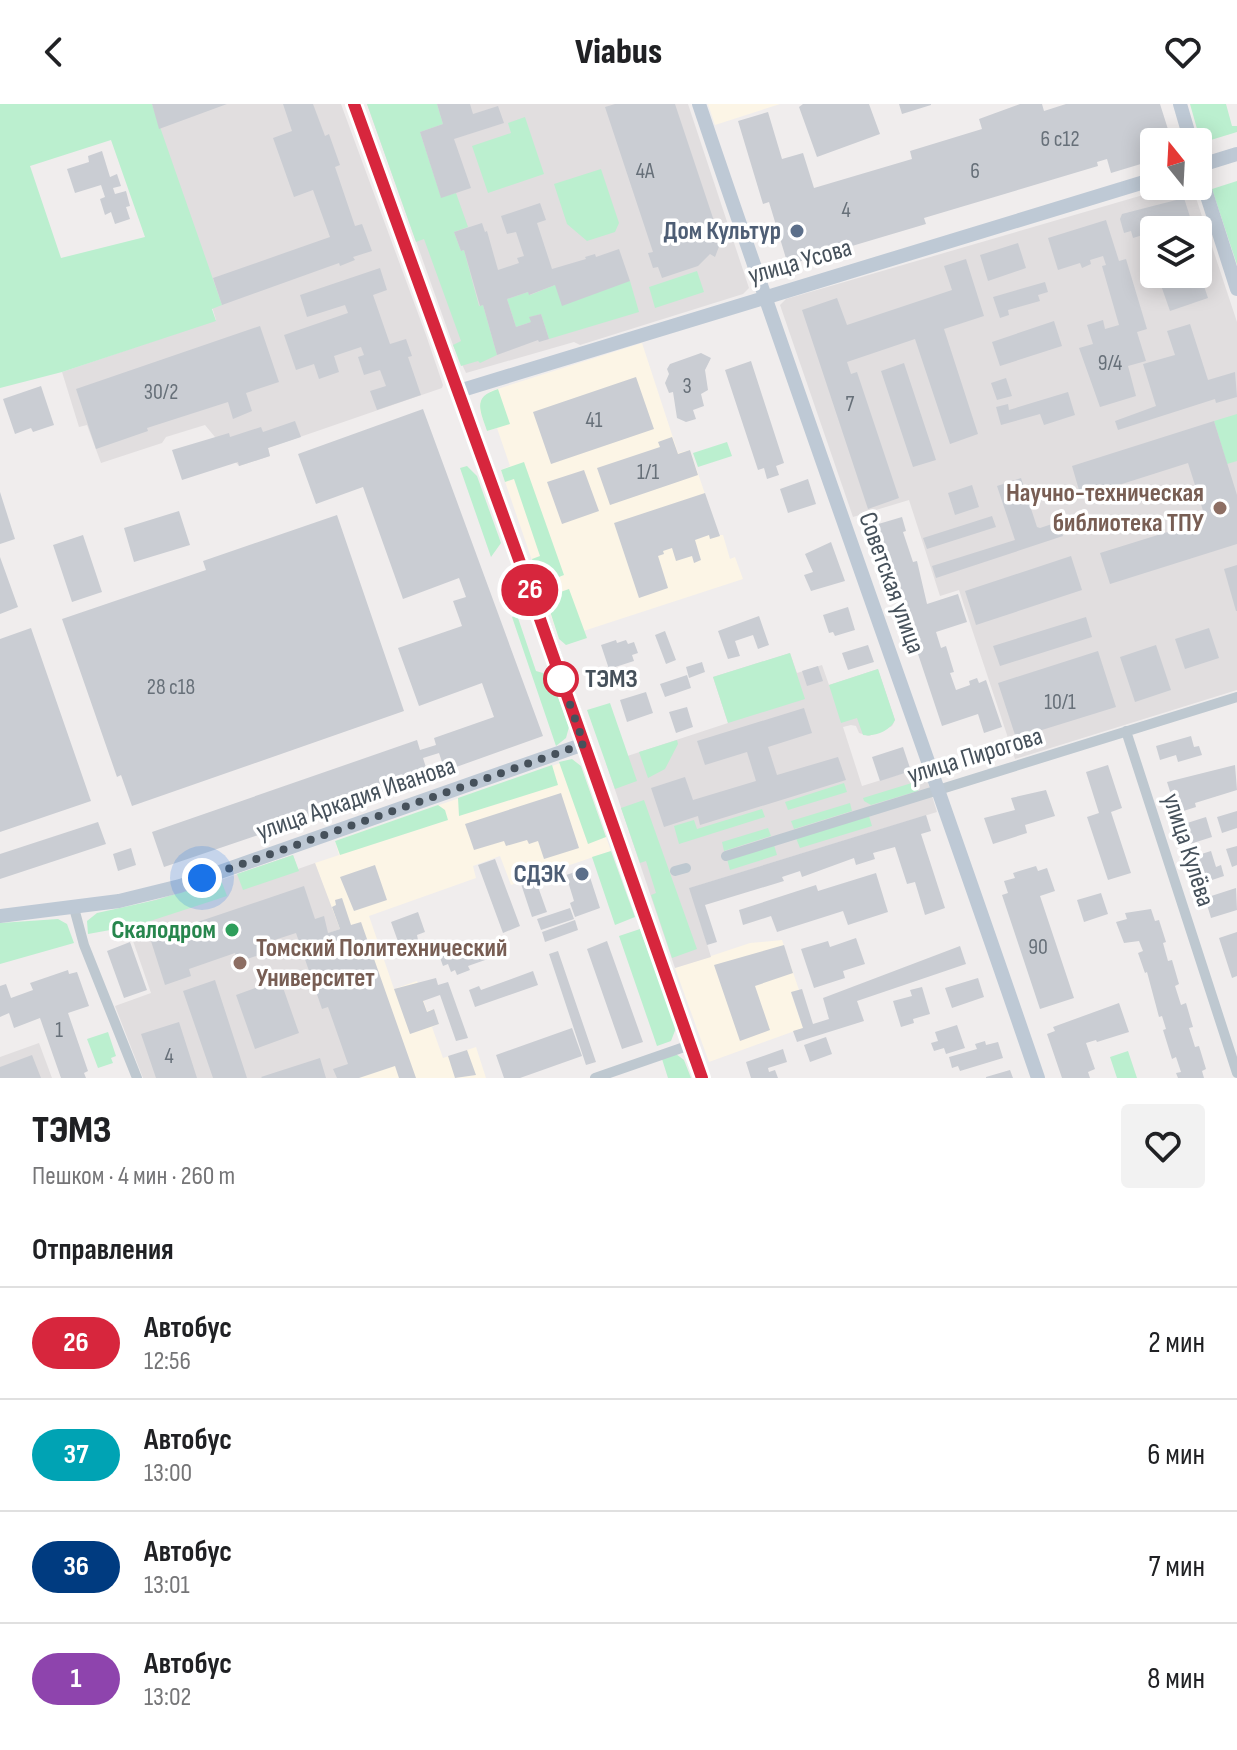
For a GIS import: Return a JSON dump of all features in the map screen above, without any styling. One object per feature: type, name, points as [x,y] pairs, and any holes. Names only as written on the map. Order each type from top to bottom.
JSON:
[{"type":"main road","points":[[354,104],[702,1078]]},
{"type":"street","name":"Советская улица","points":[[699,104],[1038,1078]]},
{"type":"street","points":[[1180,104],[1187,128]]},
{"type":"street","points":[[1212,162],[1237,154]]},
{"type":"street","name":"улица Усова","points":[[459,391],[1140,183]]},
{"type":"street","points":[[1209,200],[1237,289]]},
{"type":"street","name":"улица Пирогова","points":[[726,856],[1237,697]]},
{"type":"street","name":"улица Кулёва","points":[[1126,731],[1237,1073]]},
{"type":"street","name":"улица Аркадия Иванова","points":[[0,916],[119,901],[180,886],[584,744]]},
{"type":"street","points":[[74,908],[84,945],[137,1078]]},
{"type":"street","points":[[595,1078],[690,1045]]},
{"type":"shaded area","points":[[152,104],[341,104],[426,335],[442,388],[268,448],[270,456],[239,466],[205,425],[101,463],[87,425],[79,427],[62,372],[216,320]]},
{"type":"shaded area","points":[[367,104],[688,104],[749,288],[743,294],[580,345],[574,342],[466,373],[453,345]]},
{"type":"shaded area","points":[[708,104],[780,104],[715,125]]},
{"type":"shaded area","points":[[1140,196],[1140,200],[1197,200],[1202,216],[1140,216],[1140,288],[1212,288],[1212,246],[1237,322],[1237,690],[1015,759],[959,590],[940,596],[909,500],[853,517],[780,305],[786,299]]},
{"type":"shaded area","points":[[642,343],[678,453],[690,450],[719,535],[723,535],[730,559],[735,557],[743,579],[559,639],[501,470],[510,466],[497,428],[487,431],[480,402],[491,391]]},
{"type":"shaded area","points":[[790,653],[797,673],[822,665],[829,685],[878,669],[895,720],[892,726],[869,736],[859,733],[856,726],[843,727],[862,786],[923,767],[937,812],[690,888],[711,957],[675,968],[606,763],[728,723],[713,677]]},
{"type":"shaded area","points":[[572,759],[581,766],[611,851],[511,885],[500,856],[473,866],[476,878],[369,916],[394,989],[417,981],[427,1011],[434,1009],[439,1024],[432,1027],[443,1058],[476,1047],[486,1078],[358,1078],[328,933],[339,929],[315,863],[339,855],[335,841]]},
{"type":"shaded area","name":"Томский Политехнический Университет","points":[[293,855],[298,869],[315,863],[340,929],[329,933],[358,1078],[143,1078],[115,1006],[151,993],[122,909],[194,889]]},
{"type":"shaded area","points":[[782,940],[799,990],[791,993],[803,1028],[709,1062],[675,968],[750,943]]},
{"type":"shaded area","points":[[39,1043],[52,1078],[0,1078],[0,1057]]},
{"type":"green space","points":[[0,104],[152,104],[222,305],[212,309],[216,321],[62,372],[0,388]],"holes":[[[111,140],[145,237],[61,258],[30,166]]]},
{"type":"green space","points":[[367,104],[437,104],[443,124],[420,132],[441,197],[456,193],[468,227],[454,232],[461,251],[464,250],[479,306],[483,305],[497,355],[480,363],[461,366],[453,345],[461,341],[424,239],[416,242]]},
{"type":"green space","points":[[1190,104],[1226,104],[1232,126],[1237,126],[1237,132],[1212,140],[1212,128],[1197,128]]},
{"type":"green space","points":[[525,117],[544,174],[488,193],[472,146],[511,133],[508,123]]},
{"type":"green space","points":[[601,169],[619,223],[615,232],[587,241],[567,224],[554,184]]},
{"type":"green space","points":[[1237,181],[1237,265],[1212,189]]},
{"type":"green space","points":[[697,271],[704,292],[655,308],[649,287]]},
{"type":"green space","points":[[630,281],[639,312],[549,339],[541,314],[530,317],[531,322],[516,327],[507,299],[528,292],[530,295],[555,285]]},
{"type":"green space","points":[[498,389],[510,424],[487,431],[481,400]]},
{"type":"green space","points":[[1237,414],[1237,461],[1227,464],[1214,421]]},
{"type":"green space","points":[[727,442],[732,456],[698,467],[693,453]]},
{"type":"green space","points":[[524,462],[564,575],[546,582],[539,579],[532,559],[540,556],[514,479],[505,482],[501,470]]},
{"type":"green space","points":[[467,466],[477,476],[501,543],[491,557],[460,468]]},
{"type":"green space","points":[[569,589],[587,638],[566,645],[559,639],[547,602],[549,596]]},
{"type":"green space","points":[[517,615],[536,671],[550,675],[569,727],[566,738],[556,746],[512,617]]},
{"type":"green space","points":[[790,653],[805,699],[728,723],[713,677]]},
{"type":"green space","points":[[878,669],[895,720],[882,732],[863,735],[857,718],[841,723],[829,685]]},
{"type":"green space","points":[[610,703],[637,781],[615,789],[587,710]]},
{"type":"green space","points":[[677,740],[678,744],[665,769],[648,778],[639,752]]},
{"type":"green space","points":[[572,759],[581,766],[606,837],[588,844],[559,762]]},
{"type":"green space","points":[[552,765],[558,785],[459,816],[458,798]]},
{"type":"green space","points":[[915,782],[918,791],[871,805],[864,801],[863,798]]},
{"type":"green space","points":[[844,783],[847,792],[788,810],[785,802]]},
{"type":"green space","points":[[644,800],[697,949],[672,958],[651,895],[656,893],[646,861],[640,863],[621,808]]},
{"type":"green space","points":[[850,803],[852,811],[794,829],[791,821]]},
{"type":"green space","points":[[438,805],[445,810],[448,820],[340,855],[335,841]]},
{"type":"green space","points":[[762,809],[765,817],[679,844],[674,826],[694,820],[697,829]]},
{"type":"green space","points":[[869,816],[872,826],[800,848],[796,838]]},
{"type":"green space","points":[[768,828],[771,836],[724,851],[722,842]]},
{"type":"green space","points":[[774,845],[777,855],[730,870],[727,859]]},
{"type":"green space","points":[[611,851],[635,917],[615,925],[592,857]]},
{"type":"green space","points":[[293,855],[299,871],[243,890],[237,874]]},
{"type":"green space","points":[[221,880],[227,896],[138,925],[88,934],[87,921],[97,913],[156,900]]},
{"type":"green space","points":[[58,919],[67,924],[74,943],[0,964],[0,923]]},
{"type":"green space","points":[[640,929],[676,1028],[671,1041],[657,1046],[619,936]]},
{"type":"green space","points":[[108,1032],[116,1056],[111,1058],[113,1063],[98,1068],[87,1039]]},
{"type":"green space","points":[[1128,1051],[1137,1078],[1117,1078],[1110,1057]]},
{"type":"green space","points":[[676,1054],[684,1060],[691,1078],[668,1078],[662,1059]]},
{"type":"building","points":[[152,104],[227,104],[159,129]]},
{"type":"building","points":[[283,104],[313,104],[325,136],[329,134],[340,165],[335,167],[355,226],[362,224],[372,251],[353,257],[355,260],[340,266],[339,263],[222,305],[213,278],[330,237],[313,190],[294,197],[273,138],[292,131]]},
{"type":"building","points":[[437,104],[470,104],[473,114],[498,106],[504,123],[454,139],[471,188],[441,198],[420,132],[443,124]]},
{"type":"building","points":[[615,104],[675,104],[715,224],[715,242],[720,244],[715,257],[710,254],[698,266],[662,278],[658,267],[653,268],[648,253],[653,252],[605,107]]},
{"type":"building","points":[[803,104],[869,104],[880,134],[817,157],[799,107]]},
{"type":"building","points":[[899,104],[931,104],[931,105],[902,114]]},
{"type":"building","points":[[1020,104],[1042,104],[1044,111],[1066,104],[1160,104],[1168,128],[1140,128],[1140,164],[1111,173],[1107,159],[1097,162],[1098,166],[924,218],[926,224],[788,265],[769,202],[763,204],[738,121],[768,112],[782,159],[803,153],[814,188],[912,159],[910,151],[982,129],[979,119]]},
{"type":"building","points":[[102,151],[110,177],[117,174],[121,186],[113,188],[115,194],[126,191],[130,206],[126,207],[130,219],[115,224],[111,212],[105,215],[100,199],[105,197],[101,185],[75,193],[67,169],[89,162],[88,156]]},
{"type":"building","points":[[1185,200],[1190,216],[1140,216],[1140,236],[1133,238],[1131,231],[1124,233],[1120,219],[1122,214]]},
{"type":"building","points":[[540,203],[546,220],[537,223],[552,269],[619,249],[630,281],[562,306],[555,285],[507,299],[516,327],[531,322],[529,317],[541,314],[549,339],[497,355],[464,250],[461,251],[454,232],[482,223],[498,270],[519,263],[517,258],[524,256],[516,232],[507,234],[501,216]]},
{"type":"building","points":[[1106,220],[1119,261],[1126,259],[1147,329],[1137,332],[1146,361],[1128,366],[1136,396],[1100,407],[1079,348],[1093,344],[1087,325],[1103,320],[1105,329],[1119,325],[1102,266],[1106,265],[1103,256],[1090,260],[1091,264],[1082,268],[1080,263],[1058,270],[1048,238]]},
{"type":"building","points":[[1018,243],[1026,268],[988,281],[980,255]]},
{"type":"building","points":[[966,259],[984,316],[944,329],[978,434],[950,444],[915,339],[847,362],[851,374],[857,372],[899,498],[868,509],[802,310],[837,298],[847,325],[952,290],[944,266]]},
{"type":"building","points":[[380,268],[387,290],[373,295],[390,344],[406,339],[412,356],[408,357],[421,395],[377,410],[370,391],[386,386],[380,370],[364,375],[358,357],[364,355],[361,347],[334,356],[339,372],[319,379],[314,364],[296,370],[284,335],[348,313],[345,305],[307,317],[300,295]]},
{"type":"building","points":[[1045,282],[1048,292],[1038,295],[1040,301],[1008,310],[1009,315],[1000,318],[993,297]]},
{"type":"building","points":[[1162,288],[1205,288],[1208,298],[1170,311]]},
{"type":"building","points":[[1054,321],[1062,346],[1000,366],[992,342]]},
{"type":"building","points":[[1190,324],[1208,380],[1235,372],[1237,397],[1216,403],[1215,399],[1118,430],[1115,421],[1156,406],[1143,364],[1175,355],[1167,331]]},
{"type":"building","points":[[260,326],[279,382],[246,393],[252,411],[233,419],[228,402],[147,428],[148,431],[96,449],[76,389]]},
{"type":"building","points":[[701,353],[711,358],[705,370],[708,390],[701,394],[704,406],[693,410],[696,419],[686,422],[677,418],[673,392],[669,393],[665,383],[669,374],[667,369],[670,364]]},
{"type":"building","points":[[751,361],[784,463],[776,466],[779,475],[767,479],[764,468],[758,470],[725,370]]},
{"type":"building","points":[[904,363],[936,460],[913,467],[881,371]]},
{"type":"building","points":[[636,377],[654,429],[551,464],[533,412]]},
{"type":"building","points":[[1006,378],[1012,396],[997,400],[991,383]]},
{"type":"building","points":[[41,386],[54,425],[15,434],[3,399]]},
{"type":"building","points":[[1068,392],[1075,415],[1044,425],[1040,414],[1001,425],[996,407],[1008,404],[1009,410]]},
{"type":"building","points":[[423,409],[543,736],[445,771],[439,753],[423,758],[429,777],[164,867],[152,832],[417,740],[420,750],[436,745],[434,738],[494,717],[482,683],[419,706],[398,648],[462,626],[453,601],[466,597],[459,578],[403,599],[363,487],[316,504],[298,454]]},
{"type":"building","points":[[295,421],[301,437],[268,448],[270,456],[239,466],[238,462],[182,480],[172,450],[229,433],[230,437],[261,427],[263,432]]},
{"type":"building","name":"Научно-техническая библиотека ТПУ","points":[[1214,421],[1237,495],[1237,544],[1110,584],[1100,553],[1206,520],[1188,463],[1081,497],[1072,466]]},
{"type":"building","points":[[672,437],[678,454],[690,450],[698,475],[610,505],[597,468],[660,447],[658,442]]},
{"type":"building","points":[[584,470],[599,511],[562,524],[547,482]]},
{"type":"building","points":[[1021,478],[1037,527],[1058,522],[1063,536],[936,578],[932,566],[1015,540],[997,486]]},
{"type":"building","points":[[808,479],[816,504],[788,513],[780,489]]},
{"type":"building","points":[[972,485],[979,507],[955,515],[948,493]]},
{"type":"building","points":[[0,492],[15,539],[0,544]]},
{"type":"building","points":[[705,493],[720,536],[710,539],[709,535],[695,540],[701,560],[694,563],[692,556],[676,561],[672,548],[663,551],[664,554],[658,556],[668,588],[639,598],[614,523]]},
{"type":"building","points":[[179,511],[190,545],[134,562],[124,528]]},
{"type":"building","points":[[337,515],[404,711],[132,806],[121,775],[117,777],[62,619],[206,570],[203,561]]},
{"type":"building","points":[[992,516],[996,527],[927,549],[923,538]]},
{"type":"building","points":[[902,517],[906,531],[903,532],[913,562],[917,561],[927,604],[958,594],[967,622],[936,632],[941,648],[946,646],[956,690],[970,685],[969,681],[977,678],[979,683],[986,680],[1002,727],[984,733],[978,714],[942,726],[875,525]]},
{"type":"building","points":[[83,535],[102,592],[72,602],[53,545]]},
{"type":"building","points":[[831,542],[845,581],[811,591],[804,575],[813,572],[805,554]]},
{"type":"building","points":[[1071,556],[1082,590],[976,625],[965,591]]},
{"type":"building","points":[[0,557],[18,607],[0,614]]},
{"type":"building","points":[[1237,565],[1237,611],[1236,611],[1224,569]]},
{"type":"building","points":[[848,607],[855,630],[835,636],[833,632],[829,633],[823,615]]},
{"type":"building","points":[[759,616],[769,645],[758,649],[753,635],[735,641],[740,656],[728,659],[718,631]]},
{"type":"building","points":[[1086,617],[1092,637],[1000,666],[993,646]]},
{"type":"building","points":[[31,628],[91,801],[0,832],[0,639]]},
{"type":"building","points":[[1209,628],[1219,658],[1185,669],[1175,639]]},
{"type":"building","points":[[665,631],[676,660],[666,664],[655,635]]},
{"type":"building","points":[[616,640],[617,643],[626,640],[628,644],[634,642],[638,653],[632,655],[634,661],[609,669],[601,645]]},
{"type":"building","points":[[868,645],[874,662],[848,670],[842,653]]},
{"type":"building","points":[[1156,645],[1171,690],[1135,702],[1120,657]]},
{"type":"building","points":[[1098,651],[1116,707],[1016,738],[998,683]]},
{"type":"building","points":[[702,662],[705,672],[689,678],[686,667]]},
{"type":"building","points":[[818,666],[823,681],[807,686],[802,671]]},
{"type":"building","points":[[687,675],[691,688],[665,697],[660,684]]},
{"type":"building","points":[[646,692],[653,713],[627,722],[620,700]]},
{"type":"building","points":[[687,707],[693,727],[676,733],[669,712]]},
{"type":"building","points":[[804,708],[812,733],[768,747],[777,775],[838,757],[846,780],[700,825],[698,816],[664,827],[651,788],[685,777],[693,800],[756,781],[747,752],[705,765],[697,741]]},
{"type":"building","points":[[1191,736],[1194,747],[1199,746],[1202,755],[1178,762],[1176,755],[1160,760],[1156,746]]},
{"type":"building","points":[[903,747],[911,771],[880,781],[872,757]]},
{"type":"building","points":[[1108,765],[1122,808],[1111,812],[1131,873],[1108,880],[1087,817],[1099,813],[1086,772]]},
{"type":"building","points":[[1235,765],[1237,790],[1195,803],[1196,807],[1177,813],[1167,782]]},
{"type":"building","points":[[1046,790],[1055,816],[1025,825],[1027,833],[993,844],[984,818],[1015,810],[1011,798]]},
{"type":"building","points":[[561,793],[579,848],[544,859],[538,841],[529,844],[527,840],[506,846],[504,841],[474,850],[465,824]]},
{"type":"building","points":[[1237,811],[1237,828],[1222,833],[1217,817]]},
{"type":"building","points":[[926,815],[931,831],[921,834],[945,908],[925,915],[915,882],[907,884],[895,847],[873,853],[875,859],[856,865],[854,858],[802,877],[800,871],[782,877],[784,881],[705,905],[717,942],[707,945],[689,888]]},
{"type":"building","points":[[1206,817],[1212,837],[1190,844],[1184,824]]},
{"type":"building","points":[[98,822],[106,844],[0,879],[0,854]]},
{"type":"building","points":[[1237,846],[1237,865],[1232,867],[1226,849]]},
{"type":"building","points":[[131,848],[136,865],[118,871],[113,854]]},
{"type":"building","points":[[1211,851],[1216,867],[1221,865],[1224,876],[1200,884],[1192,857]]},
{"type":"building","points":[[495,859],[520,926],[503,933],[478,865]]},
{"type":"building","points":[[375,865],[387,900],[354,911],[340,877]]},
{"type":"building","points":[[1036,866],[1038,871],[1047,868],[1055,891],[1040,896],[1074,998],[1040,1009],[1002,895],[1008,893],[1004,881],[1015,878],[1013,873]]},
{"type":"building","points":[[531,867],[547,912],[532,917],[517,872]]},
{"type":"building","points":[[587,868],[600,908],[575,917],[566,875]]},
{"type":"building","points":[[876,873],[888,912],[848,925],[843,911],[777,932],[771,916],[743,925],[739,910],[816,885],[818,891]]},
{"type":"building","points":[[304,886],[315,919],[324,916],[328,933],[340,929],[332,907],[336,905],[335,900],[342,898],[351,925],[361,922],[416,1078],[399,1078],[395,1066],[359,1078],[337,1078],[333,1069],[348,1064],[328,1007],[322,1009],[296,933],[259,945],[262,954],[238,962],[235,953],[189,969],[191,976],[165,985],[150,938]]},
{"type":"building","points":[[1236,888],[1237,910],[1211,918],[1205,898]]},
{"type":"building","points":[[1101,893],[1108,914],[1084,922],[1077,900]]},
{"type":"building","points":[[570,908],[574,919],[541,930],[537,919]]},
{"type":"building","points":[[1151,909],[1155,921],[1159,920],[1168,961],[1172,960],[1181,1005],[1186,1003],[1193,1027],[1189,1028],[1206,1069],[1202,1071],[1204,1078],[1178,1078],[1176,1073],[1181,1072],[1176,1057],[1172,1059],[1162,1016],[1159,1017],[1147,972],[1138,953],[1143,951],[1139,941],[1124,943],[1116,922],[1127,919],[1125,913]]},
{"type":"building","points":[[418,912],[425,932],[417,935],[418,940],[400,947],[391,922]]},
{"type":"building","points":[[575,920],[578,930],[545,942],[542,932]]},
{"type":"building","points":[[1237,932],[1237,976],[1232,978],[1219,938]]},
{"type":"building","points":[[856,938],[865,964],[843,971],[845,978],[814,988],[801,949],[828,941],[830,947]]},
{"type":"building","points":[[459,940],[462,947],[481,940],[488,959],[468,966],[470,970],[457,975],[455,970],[451,972],[448,964],[443,966],[439,955],[444,953],[442,946]]},
{"type":"building","points":[[607,941],[643,1042],[622,1049],[587,949]]},
{"type":"building","points":[[130,942],[147,990],[124,998],[107,951]]},
{"type":"building","points":[[784,945],[793,973],[755,986],[770,1030],[740,1041],[714,965]]},
{"type":"building","points":[[960,946],[966,964],[857,1001],[864,1021],[797,1042],[793,1031],[803,1028],[791,992],[802,989],[813,1024],[829,1019],[823,998]]},
{"type":"building","points":[[558,951],[596,1062],[586,1065],[549,954]]},
{"type":"building","points":[[68,970],[69,974],[77,972],[89,1006],[68,1013],[88,1071],[84,1073],[86,1078],[61,1078],[40,1018],[14,1028],[9,1013],[0,1017],[0,986],[6,984],[11,998],[33,990],[30,983]]},
{"type":"building","points":[[533,971],[538,985],[475,1007],[469,990],[479,986],[481,990]]},
{"type":"building","points":[[436,978],[438,985],[448,982],[468,1038],[456,1041],[440,995],[423,1001],[427,1012],[434,1009],[439,1024],[410,1034],[394,989]]},
{"type":"building","points":[[978,978],[984,997],[952,1008],[945,988]]},
{"type":"building","points":[[280,979],[299,1033],[255,1049],[236,995]]},
{"type":"building","points":[[215,980],[247,1078],[213,1078],[183,991]]},
{"type":"building","points":[[922,987],[930,1014],[901,1027],[893,1001],[912,996],[910,990]]},
{"type":"building","points":[[1119,1003],[1129,1032],[1086,1043],[1095,1069],[1088,1072],[1090,1078],[1062,1078],[1047,1034],[1055,1031],[1053,1027]]},
{"type":"building","points":[[179,1022],[197,1078],[156,1078],[141,1034]]},
{"type":"building","points":[[957,1025],[965,1048],[946,1054],[944,1048],[934,1051],[931,1043],[938,1041],[935,1032]]},
{"type":"building","points":[[572,1028],[582,1056],[520,1078],[504,1078],[496,1055]]},
{"type":"building","points":[[826,1037],[832,1054],[810,1062],[804,1045]]},
{"type":"building","points":[[985,1041],[986,1045],[998,1042],[1003,1058],[960,1071],[958,1066],[952,1068],[949,1057],[977,1049],[975,1044]]},
{"type":"building","points":[[783,1049],[787,1062],[768,1068],[769,1072],[775,1070],[778,1078],[751,1078],[746,1062]]},
{"type":"building","points":[[467,1050],[476,1075],[455,1078],[448,1056]]},
{"type":"building","points":[[32,1055],[41,1078],[0,1078],[0,1067]]},
{"type":"building","points":[[320,1058],[326,1078],[261,1077]]},
{"type":"building","points":[[1010,1070],[1013,1078],[986,1078],[986,1077]]},
{"type":"bus line","name":"26","points":[[354,104],[702,1078]]},
{"type":"place","name":"Дом Культур","points":[[797,231]]},
{"type":"place","name":"Научно-техническая библиотека ТПУ","points":[[1220,508]]},
{"type":"place","name":"ТЭМЗ","points":[[561,679]]},
{"type":"place","name":"СДЭК","points":[[582,874]]},
{"type":"place","name":"Скалодром","points":[[232,930]]},
{"type":"place","name":"Томский Политехнический Университет","points":[[240,963]]},
{"type":"route","points":[[202,878],[584,744],[561,679]]}]
